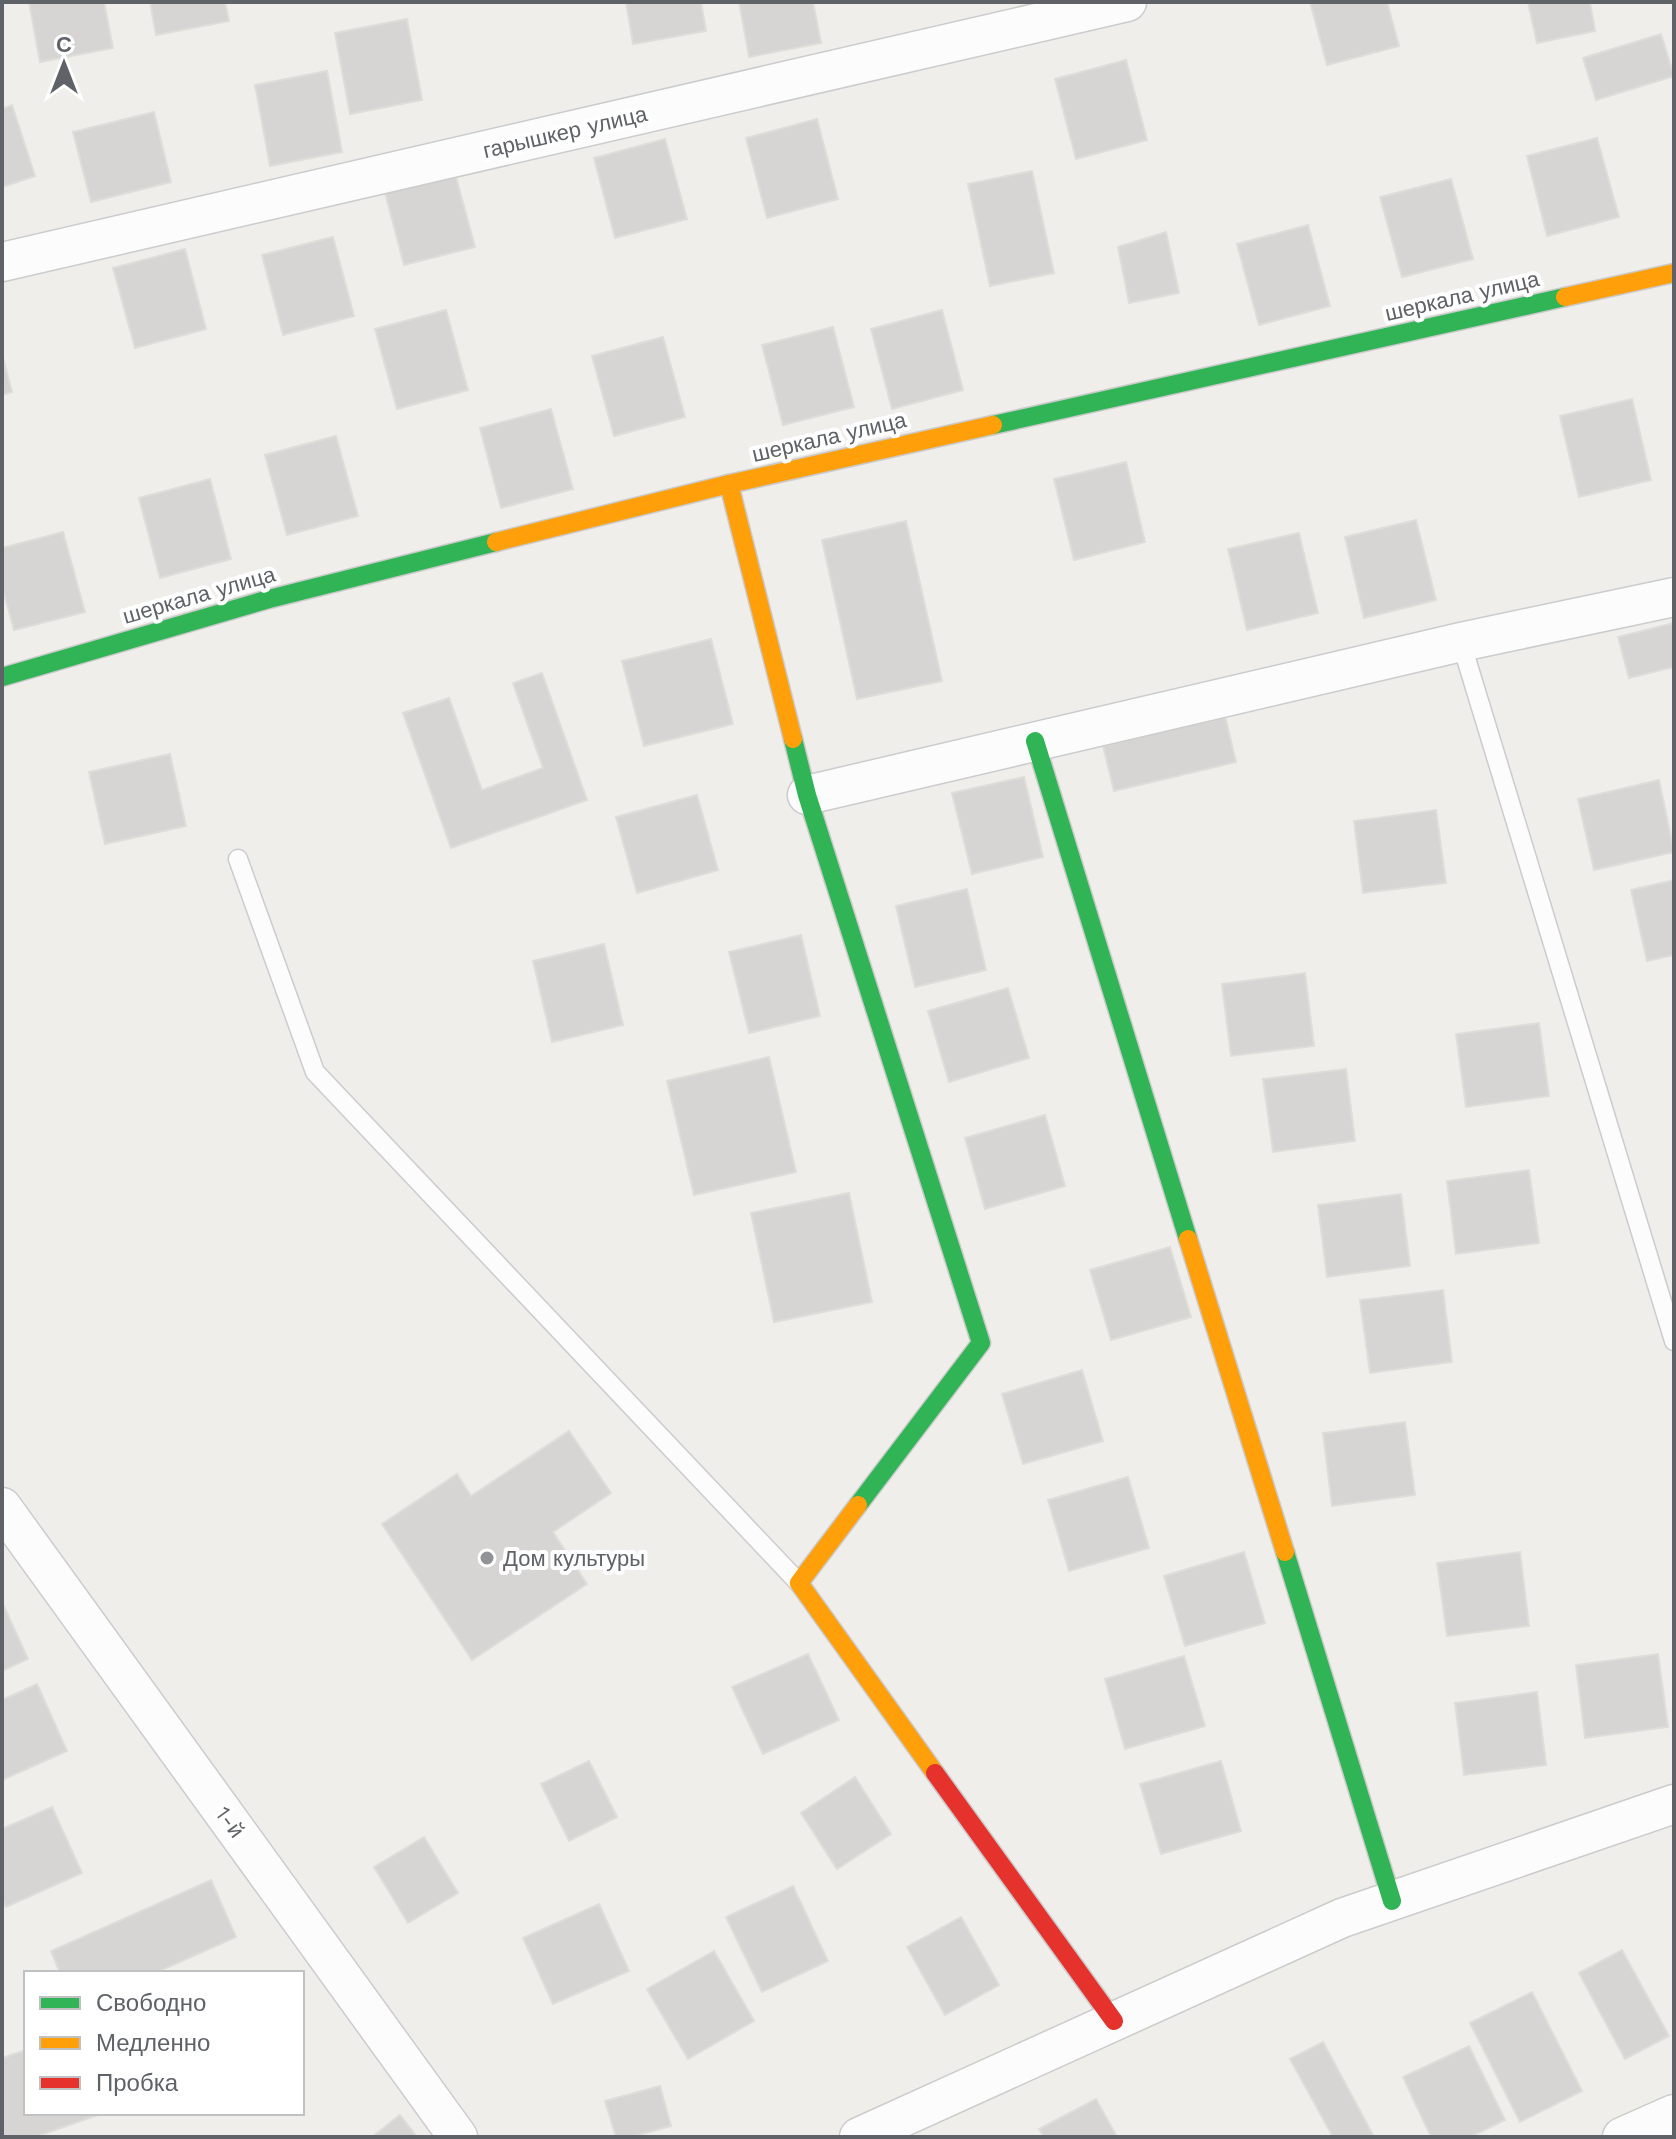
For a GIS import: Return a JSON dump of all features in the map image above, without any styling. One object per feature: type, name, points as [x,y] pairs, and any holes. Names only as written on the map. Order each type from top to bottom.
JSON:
[{"type":"street","name":"гарышкер улица","points":[[2,262],[1127,2]]},
{"type":"street","name":"шеркала улица","points":[[2,677],[269,599],[729,484],[1674,273]]},
{"type":"street","points":[[729,484],[807,795],[981,1343],[799,1583],[1114,2021]]},
{"type":"street","points":[[807,795],[1461,642],[1674,597]]},
{"type":"street","points":[[1035,741],[1392,1901]]},
{"type":"street","name":"1-й","points":[[2,1507],[458,2137]]},
{"type":"street","points":[[859,2137],[1342,1918],[1674,1804]]},
{"type":"street","points":[[1622,2137],[1674,2114]]},
{"type":"lane","points":[[1461,642],[1674,1341]]},
{"type":"lane","points":[[238,859],[315,1072],[799,1583]]},
{"type":"building","points":[[29,2],[104,2],[113,48],[40,62]]},
{"type":"building","points":[[150,2],[225,2],[229,21],[156,35]]},
{"type":"building","points":[[626,2],[701,2],[706,31],[633,44]]},
{"type":"building","points":[[739,2],[813,2],[821,43],[749,57]]},
{"type":"building","points":[[1310,2],[1387,2],[1399,46],[1327,65]]},
{"type":"building","points":[[1528,2],[1590,2],[1595,31],[1537,43]]},
{"type":"building","points":[[407,19],[422,100],[350,114],[335,33]]},
{"type":"building","points":[[1661,34],[1674,76],[1596,100],[1583,58]]},
{"type":"building","points":[[1126,60],[1147,140],[1076,159],[1055,79]]},
{"type":"building","points":[[327,71],[342,152],[270,166],[255,85]]},
{"type":"building","points":[[12,105],[35,176],[2,187],[2,109]]},
{"type":"building","points":[[154,112],[171,182],[91,202],[73,132]]},
{"type":"building","points":[[817,119],[838,199],[767,218],[746,138]]},
{"type":"building","points":[[1597,138],[1619,217],[1547,236],[1527,156]]},
{"type":"building","points":[[665,139],[687,219],[615,238],[594,158]]},
{"type":"building","points":[[453,166],[475,247],[404,265],[383,185]]},
{"type":"building","points":[[1032,171],[1054,273],[990,286],[968,184]]},
{"type":"building","points":[[1451,179],[1473,259],[1402,277],[1380,197]]},
{"type":"building","points":[[1308,225],[1330,306],[1259,325],[1237,244]]},
{"type":"building","points":[[1166,232],[1179,293],[1129,303],[1118,247]]},
{"type":"building","points":[[333,237],[354,316],[283,335],[262,255]]},
{"type":"building","points":[[185,249],[206,329],[135,348],[113,268]]},
{"type":"building","points":[[446,310],[468,390],[397,409],[375,329]]},
{"type":"building","points":[[942,310],[963,390],[892,409],[871,329]]},
{"type":"building","points":[[833,327],[854,407],[783,425],[762,345]]},
{"type":"building","points":[[663,337],[685,417],[614,436],[592,356]]},
{"type":"building","points":[[2,354],[12,392],[2,395]]},
{"type":"building","points":[[1632,399],[1651,480],[1579,497],[1560,416]]},
{"type":"building","points":[[551,409],[573,489],[501,508],[480,428]]},
{"type":"building","points":[[336,436],[358,516],[287,535],[265,455]]},
{"type":"building","points":[[1126,462],[1145,542],[1074,560],[1054,479]]},
{"type":"building","points":[[210,479],[231,559],[160,578],[139,498]]},
{"type":"building","points":[[1416,520],[1436,600],[1364,618],[1345,537]]},
{"type":"building","points":[[906,521],[942,681],[857,699],[822,540]]},
{"type":"building","points":[[63,532],[85,612],[14,630],[2,586],[2,548]]},
{"type":"building","points":[[1299,533],[1318,613],[1247,630],[1228,549]]},
{"type":"building","points":[[1674,623],[1674,667],[1629,678],[1618,637]]},
{"type":"building","points":[[711,639],[733,724],[644,746],[622,661]]},
{"type":"building","points":[[542,673],[587,800],[451,848],[403,713],[449,698],[482,790],[543,768],[513,683]]},
{"type":"building","points":[[1225,716],[1236,762],[1114,791],[1103,746]]},
{"type":"building","points":[[170,754],[186,826],[105,844],[89,772]]},
{"type":"building","points":[[1024,777],[1043,857],[972,874],[952,793]]},
{"type":"building","points":[[1659,780],[1674,852],[1594,870],[1578,799]]},
{"type":"building","points":[[697,795],[718,870],[637,893],[616,817]]},
{"type":"building","points":[[1436,810],[1446,883],[1363,893],[1354,821]]},
{"type":"building","points":[[1674,880],[1674,955],[1647,961],[1631,890]]},
{"type":"building","points":[[967,889],[986,970],[915,987],[896,906]]},
{"type":"building","points":[[801,935],[820,1016],[749,1033],[729,952]]},
{"type":"building","points":[[604,944],[623,1025],[552,1042],[533,961]]},
{"type":"building","points":[[1305,973],[1314,1046],[1231,1056],[1222,984]]},
{"type":"building","points":[[1008,988],[1029,1058],[949,1082],[928,1011]]},
{"type":"building","points":[[1539,1023],[1549,1096],[1466,1107],[1456,1034]]},
{"type":"building","points":[[769,1057],[796,1172],[694,1195],[667,1081]]},
{"type":"building","points":[[1346,1069],[1355,1141],[1273,1152],[1263,1079]]},
{"type":"building","points":[[1045,1115],[1065,1186],[985,1209],[965,1138]]},
{"type":"building","points":[[1529,1170],[1539,1243],[1456,1254],[1447,1181]]},
{"type":"building","points":[[849,1193],[872,1302],[774,1322],[751,1213]]},
{"type":"building","points":[[1401,1194],[1410,1266],[1327,1277],[1318,1205]]},
{"type":"building","points":[[1170,1247],[1191,1317],[1111,1340],[1090,1270]]},
{"type":"building","points":[[1443,1290],[1452,1362],[1370,1373],[1360,1300]]},
{"type":"building","points":[[1082,1370],[1103,1441],[1023,1464],[1002,1394]]},
{"type":"building","points":[[1405,1422],[1415,1495],[1332,1506],[1323,1433]]},
{"type":"building","name":"Дом культуры","points":[[569,1431],[611,1493],[553,1532],[587,1584],[472,1660],[382,1524],[457,1474],[471,1496]]},
{"type":"building","points":[[1128,1477],[1149,1548],[1069,1571],[1048,1500]]},
{"type":"building","points":[[1244,1552],[1265,1623],[1185,1646],[1164,1576]]},
{"type":"building","points":[[1520,1552],[1529,1626],[1447,1636],[1437,1563]]},
{"type":"building","points":[[2,1602],[28,1659],[2,1671]]},
{"type":"building","points":[[808,1654],[839,1720],[763,1754],[732,1687]]},
{"type":"building","points":[[1658,1654],[1668,1727],[1585,1738],[1576,1665]]},
{"type":"building","points":[[1184,1656],[1205,1726],[1125,1749],[1105,1679]]},
{"type":"building","points":[[37,1684],[67,1751],[2,1780],[2,1700]]},
{"type":"building","points":[[1537,1692],[1546,1765],[1464,1775],[1455,1703]]},
{"type":"building","points":[[589,1761],[617,1817],[569,1841],[541,1784]]},
{"type":"building","points":[[1221,1761],[1241,1831],[1161,1854],[1140,1784]]},
{"type":"building","points":[[855,1777],[891,1834],[837,1869],[801,1813]]},
{"type":"building","points":[[52,1807],[82,1873],[6,1907],[2,1898],[2,1829]]},
{"type":"building","points":[[424,1837],[458,1893],[408,1923],[374,1867]]},
{"type":"building","points":[[211,1880],[236,1937],[160,1971],[59,1971],[51,1951]]},
{"type":"building","points":[[793,1886],[828,1961],[762,1992],[726,1917]]},
{"type":"building","points":[[599,1904],[629,1971],[553,2004],[523,1938]]},
{"type":"building","points":[[961,1917],[999,1985],[945,2015],[907,1947]]},
{"type":"building","points":[[1622,1950],[1669,2036],[1625,2059],[1579,1973]]},
{"type":"building","points":[[714,1951],[754,2021],[688,2059],[647,1989]]},
{"type":"building","points":[[1532,1992],[1582,2091],[1520,2122],[1470,2023]]},
{"type":"building","points":[[1323,2042],[1374,2137],[1333,2137],[1290,2059]]},
{"type":"building","points":[[1469,2046],[1505,2120],[1470,2137],[1431,2137],[1403,2077]]},
{"type":"building","points":[[24,2051],[24,2115],[98,2115],[35,2137],[2,2137],[2,2058]]},
{"type":"building","points":[[660,2086],[671,2126],[631,2137],[616,2137],[605,2101]]},
{"type":"building","points":[[1096,2099],[1117,2137],[1044,2137],[1039,2129]]},
{"type":"building","points":[[400,2115],[417,2137],[372,2137]]},
{"type":"traffic: fast","points":[[993,425],[1565,297]]},
{"type":"traffic: fast","points":[[2,677],[269,599],[496,542]]},
{"type":"traffic: fast","points":[[793,739],[807,795],[981,1343],[858,1505]]},
{"type":"traffic: fast","points":[[1035,741],[1188,1239]]},
{"type":"traffic: fast","points":[[1285,1552],[1392,1901]]},
{"type":"traffic: slow","points":[[1565,297],[1674,273]]},
{"type":"traffic: slow","points":[[496,542],[729,484],[993,425]]},
{"type":"traffic: slow","points":[[729,484],[793,739]]},
{"type":"traffic: slow","points":[[1188,1239],[1285,1552]]},
{"type":"traffic: slow","points":[[858,1505],[799,1583],[935,1773]]},
{"type":"traffic: jam","points":[[935,1773],[1114,2021]]},
{"type":"place","name":"Дом культуры","points":[[487,1558]]}]
